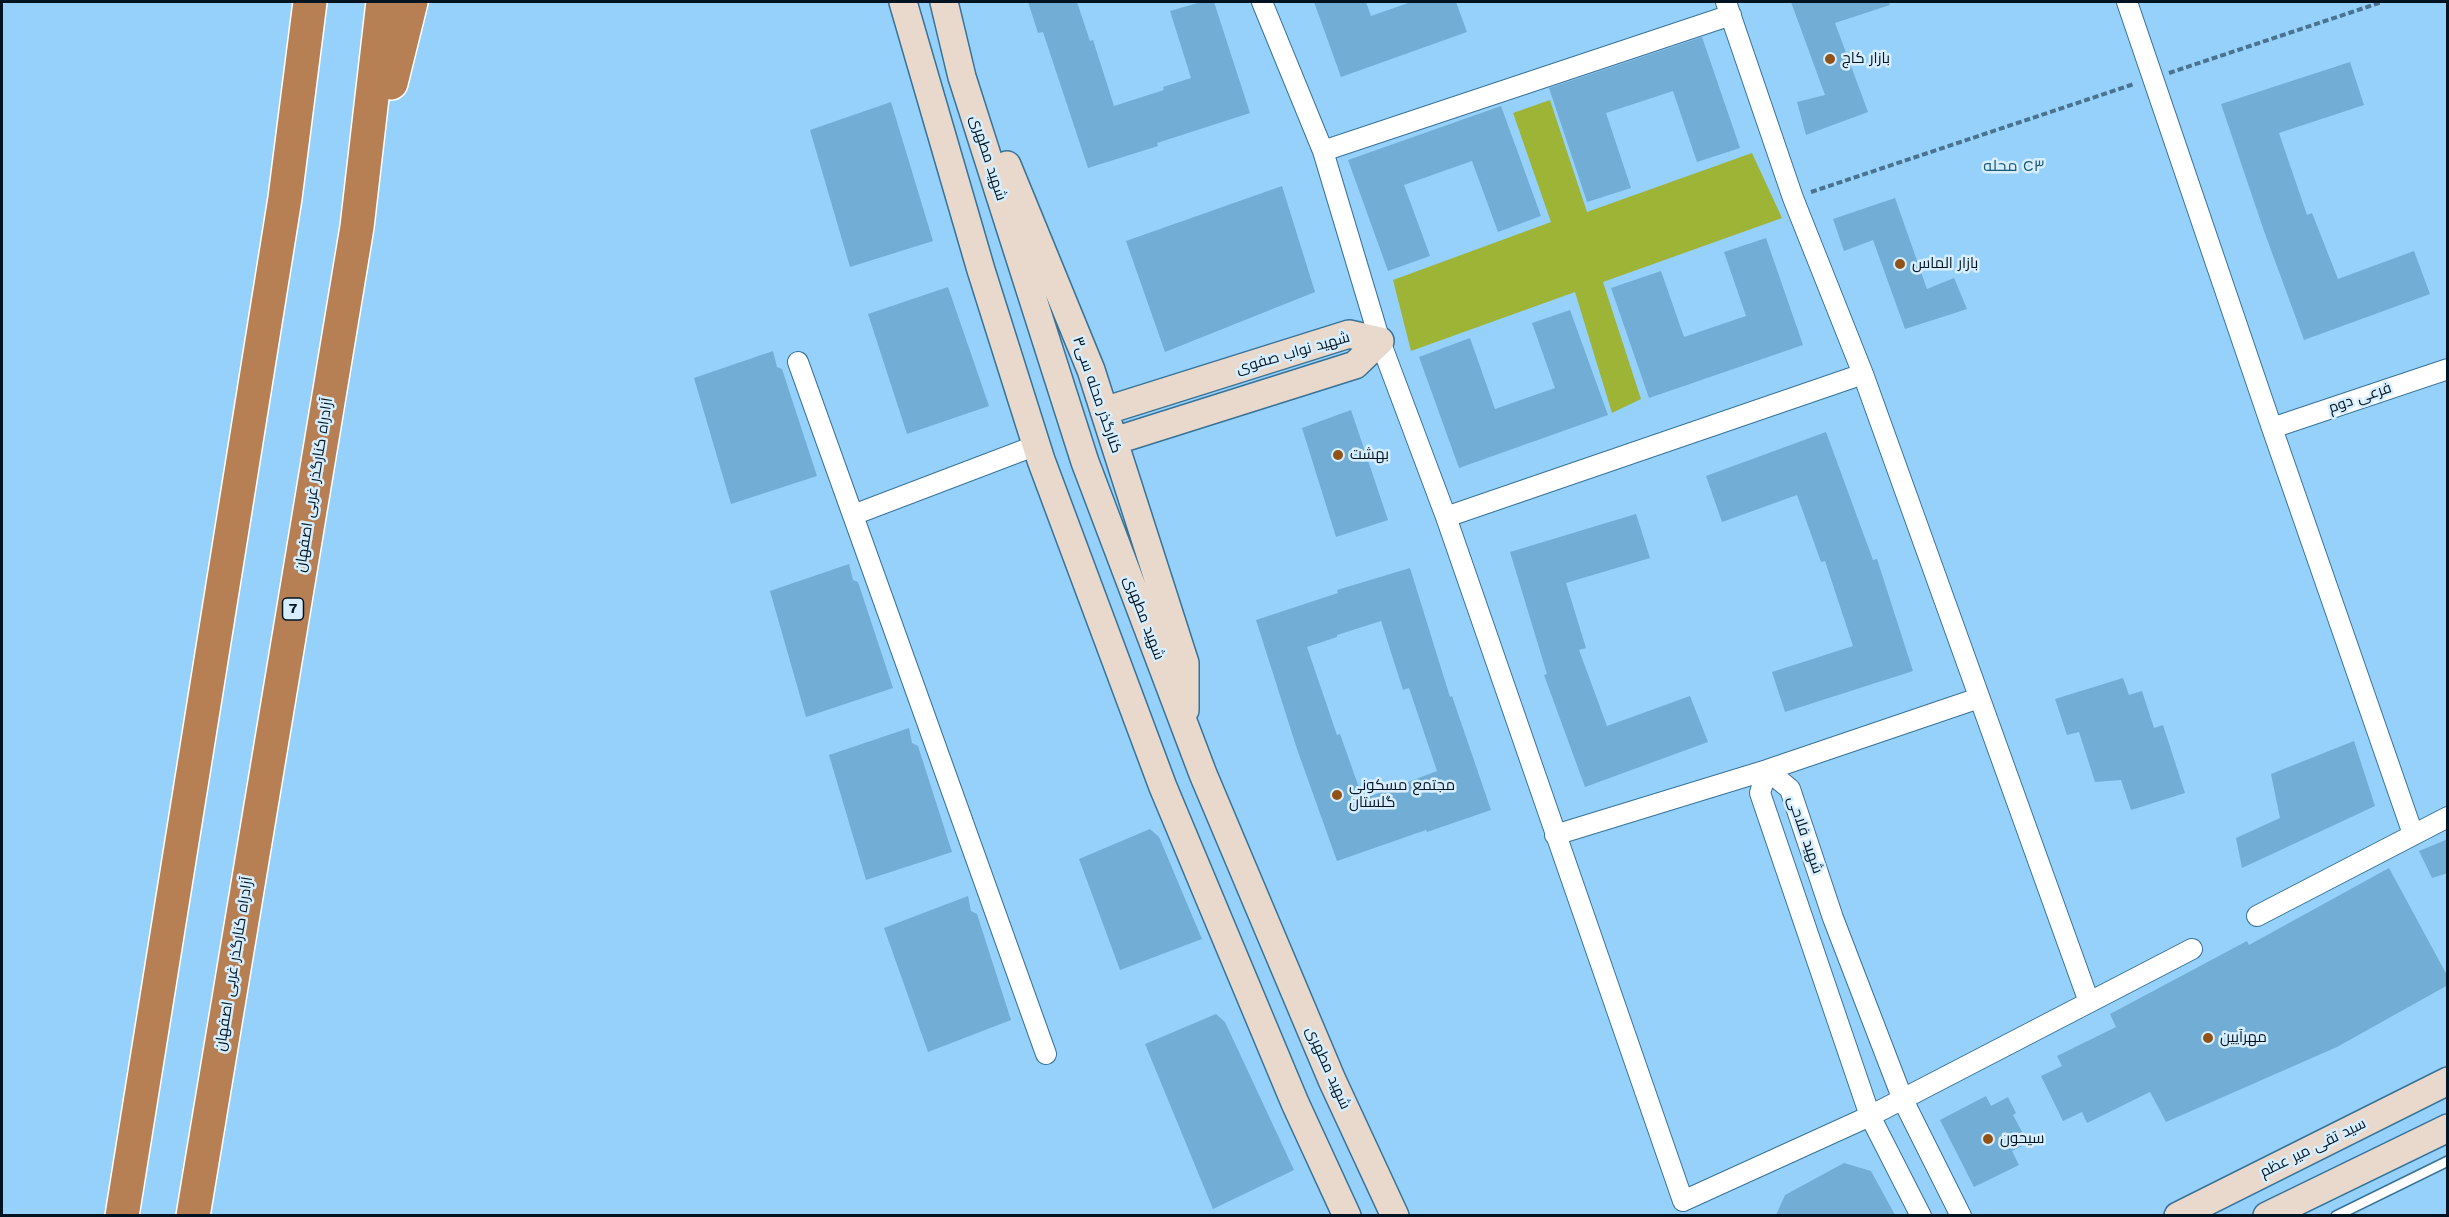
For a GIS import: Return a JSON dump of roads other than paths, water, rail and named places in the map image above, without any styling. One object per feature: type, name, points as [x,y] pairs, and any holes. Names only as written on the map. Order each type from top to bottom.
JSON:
[{"type":"highway","points":[[122,1215],[283,210],[310,2]]},
{"type":"highway","name":"آزادراه کنارگذر غربی اصفهان","points":[[193,1215],[357,227],[383,2]]},
{"type":"highway","points":[[357,227],[411,2]]},
{"type":"main road","points":[[903,2],[981,270],[1036,445],[1164,787],[1295,1103],[1347,1215]]},
{"type":"main road","name":"شهید مطهری","points":[[944,2],[962,77],[1086,462],[1203,774],[1328,1069],[1395,1215]]},
{"type":"main road","name":"کنارگذر محله سی۳","points":[[962,77],[987,115],[1090,370],[1185,663],[1185,726]]},
{"type":"main road","name":"شهید نواب صفوی","points":[[1104,411],[1349,334],[1380,341]]},
{"type":"main road","name":"شهید نواب صفوی","points":[[1114,441],[1355,365],[1380,341]]},
{"type":"main road","points":[[1149,396],[1140,410],[1141,421],[1155,428]]},
{"type":"main road","name":"سید تقی میر عظم","points":[[2178,1215],[2448,1081]]},
{"type":"main road","points":[[2267,1215],[2448,1128]]},
{"type":"street","points":[[1262,2],[1323,151],[1380,341],[1446,517],[1683,1201],[1903,1100],[2192,949]]},
{"type":"street","points":[[2127,2],[2413,834]]},
{"type":"street","points":[[1323,151],[1729,8],[1793,198],[1863,374],[2088,1002]]},
{"type":"street","points":[[798,362],[1046,1054]]},
{"type":"street","name":"فرعی دوم","points":[[2272,428],[2448,369]]},
{"type":"street","points":[[1446,517],[1863,374]]},
{"type":"street","points":[[853,514],[1036,445]]},
{"type":"street","points":[[1555,835],[1767,770],[1979,698]]},
{"type":"street","name":"شهید فلاحی","points":[[1921,1215],[1870,1116],[1760,793],[1767,770],[1790,789],[1833,918],[1903,1100],[1961,1215]]},
{"type":"street","points":[[2257,916],[2448,817]]},
{"type":"lane","points":[[2336,1215],[2448,1161]]},
{"type":"place","name":"بازار کاج","points":[[1830,59]]},
{"type":"place","name":"بازار الماس","points":[[1900,264]]},
{"type":"place","name":"بهشت","points":[[1338,455]]},
{"type":"place","name":"مجتمع مسکونی گلستان","points":[[1337,795]]},
{"type":"place","name":"مهرآیین","points":[[2208,1038]]},
{"type":"place","name":"سیحون","points":[[1988,1139]]},
{"type":"district","name":"محله C۳","points":[[2014,166]]}]
